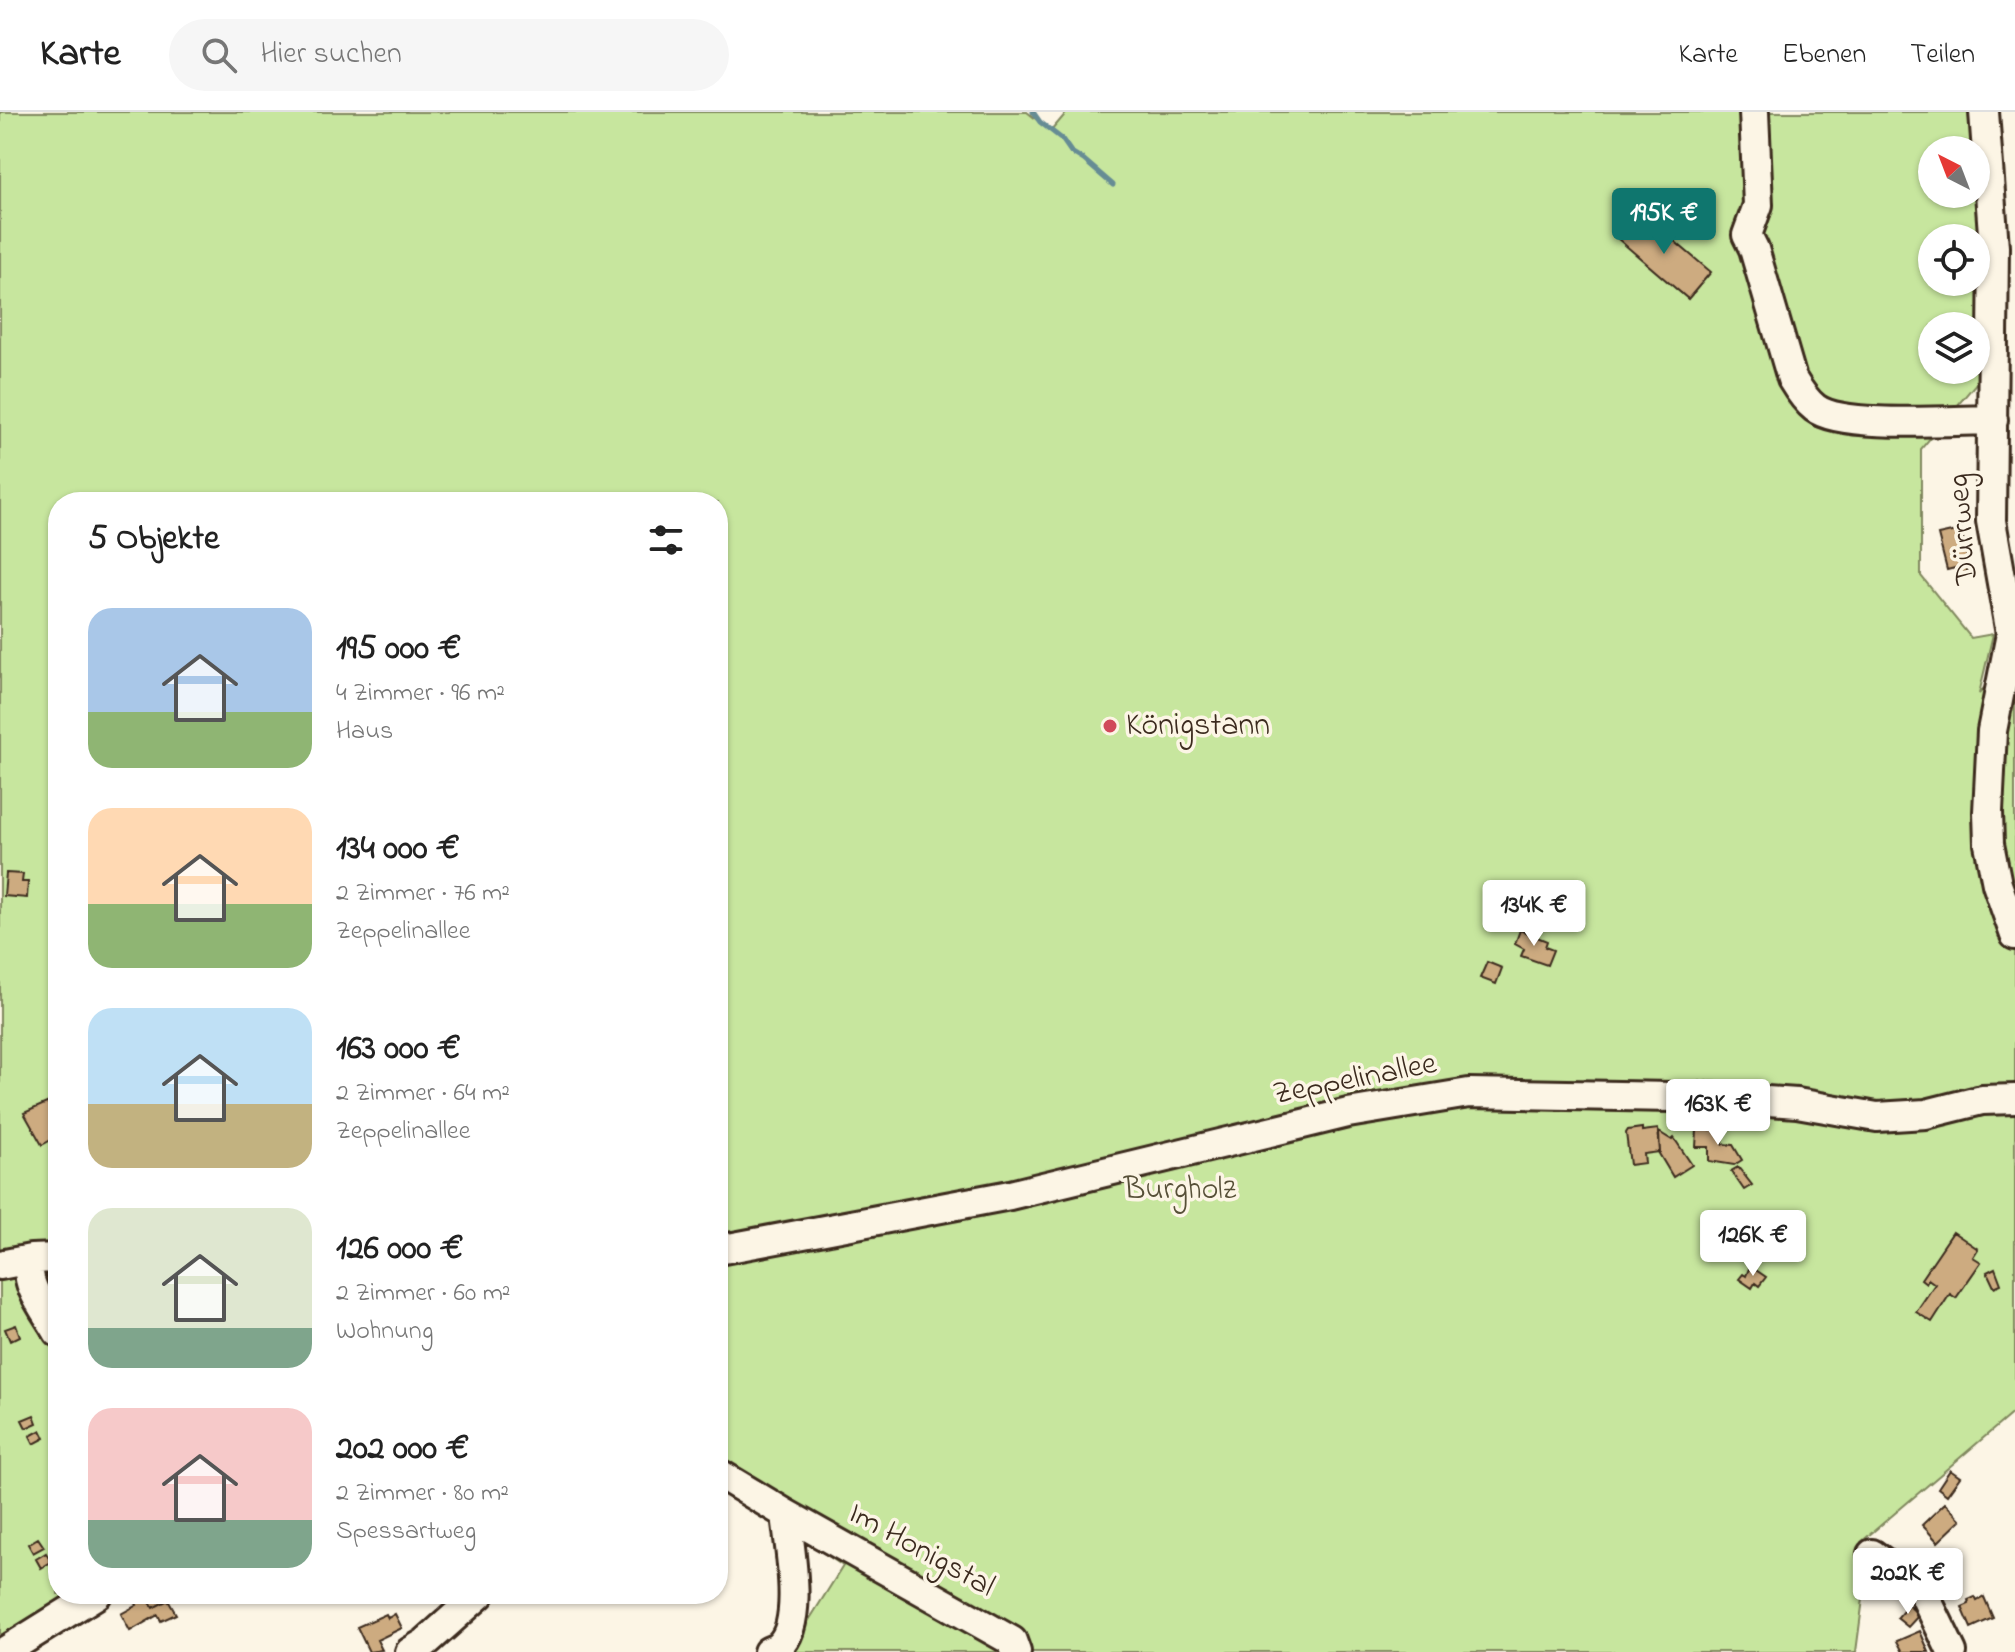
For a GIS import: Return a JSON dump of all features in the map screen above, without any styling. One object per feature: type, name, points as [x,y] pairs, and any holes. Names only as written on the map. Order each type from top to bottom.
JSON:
[{"type":"street","points":[[1754,112],[1758,205],[1747,235],[1754,249],[1792,379],[1801,392],[1816,409],[1836,417],[1902,421],[1993,420]]},
{"type":"street","name":"Dürrweg","points":[[1984,112],[1994,247],[1991,521],[2011,634],[1992,731],[1989,844],[1997,884],[2015,935]]},
{"type":"street","name":"Zeppelinallee","points":[[728,1248],[1010,1195],[1348,1113],[1469,1093],[1724,1098],[1797,1103],[1877,1117],[1926,1114],[1982,1100],[2015,1099]]},
{"type":"street","points":[[0,1265],[45,1258]]},
{"type":"street","points":[[45,1258],[27,1270],[48,1313]]},
{"type":"street","name":"Im Honigstal","points":[[728,1479],[1012,1641],[1016,1652]]},
{"type":"street","points":[[768,1652],[780,1646],[793,1622],[786,1514]]},
{"type":"street","points":[[1872,1554],[1923,1592],[1952,1652]]},
{"type":"street","points":[[4,1652],[81,1604]]},
{"type":"street","points":[[410,1652],[425,1643],[469,1604]]},
{"type":"green space","name":"Burgholz","points":[[0,112],[1027,112],[1051,131],[1067,112],[1968,112],[1971,136],[1918,136],[1918,208],[1980,208],[1981,213],[1981,224],[1918,224],[1918,296],[1980,296],[1979,312],[1918,312],[1918,384],[1975,384],[1921,449],[1921,576],[1971,638],[1993,634],[1979,694],[2015,650],[2015,1411],[1861,1542],[1868,1561],[1856,1652],[789,1652],[843,1566],[728,1489],[728,492],[48,492],[48,1604],[88,1604],[0,1652]]},
{"type":"building","points":[[1640,212],[1711,272],[1688,299],[1618,239]]},
{"type":"building","points":[[1961,530],[1969,565],[1965,566],[1967,572],[1956,575],[1955,568],[1947,570],[1938,535]]},
{"type":"building","points":[[6,873],[23,874],[22,882],[28,882],[27,898],[4,896]]},
{"type":"building","points":[[1524,894],[1530,896],[1520,918],[1513,914]]},
{"type":"building","points":[[1520,930],[1547,941],[1545,947],[1553,950],[1547,965],[1521,956],[1524,949],[1515,944]]},
{"type":"building","points":[[1487,962],[1502,968],[1496,984],[1480,978]]},
{"type":"building","points":[[48,1102],[48,1142],[42,1145],[24,1113]]},
{"type":"building","points":[[1698,1110],[1719,1111],[1718,1128],[1697,1130]]},
{"type":"building","points":[[1642,1128],[1642,1131],[1658,1129],[1660,1152],[1644,1154],[1645,1163],[1630,1165],[1626,1133]]},
{"type":"building","points":[[1724,1129],[1723,1144],[1733,1145],[1742,1160],[1734,1165],[1709,1161],[1709,1147],[1696,1147],[1697,1130]]},
{"type":"building","points":[[1659,1132],[1672,1140],[1674,1138],[1692,1165],[1673,1177],[1658,1152]]},
{"type":"building","points":[[1738,1167],[1752,1185],[1744,1190],[1731,1171]]},
{"type":"building","points":[[1953,1232],[1978,1249],[1973,1257],[1981,1262],[1956,1298],[1950,1294],[1932,1322],[1916,1312],[1935,1284],[1921,1279]]},
{"type":"building","points":[[1750,1266],[1766,1277],[1759,1286],[1755,1283],[1752,1288],[1739,1279],[1743,1274],[1746,1276]]},
{"type":"building","points":[[1995,1268],[2001,1284],[1994,1287],[1987,1272]]},
{"type":"building","points":[[16,1325],[20,1336],[10,1341],[5,1329]]},
{"type":"building","points":[[34,1415],[37,1423],[26,1428],[22,1420]]},
{"type":"building","points":[[41,1430],[45,1438],[34,1444],[30,1436]]},
{"type":"building","points":[[1950,1470],[1960,1477],[1947,1495],[1938,1488]]},
{"type":"building","points":[[1945,1503],[1961,1520],[1938,1542],[1922,1525]]},
{"type":"building","points":[[38,1538],[44,1547],[33,1553],[28,1544]]},
{"type":"building","points":[[46,1553],[48,1564],[41,1568],[36,1559]]},
{"type":"building","points":[[1975,1597],[1977,1601],[1984,1597],[1993,1618],[1971,1628],[1962,1607]]},
{"type":"building","points":[[151,1604],[153,1608],[170,1604],[176,1614],[161,1621],[158,1615],[130,1631],[121,1614],[137,1605]]},
{"type":"building","points":[[1908,1605],[1919,1615],[1908,1627],[1897,1618]]},
{"type":"building","points":[[386,1614],[388,1618],[395,1614],[402,1628],[377,1640],[382,1650],[369,1652],[357,1627]]},
{"type":"building","points":[[1920,1631],[1929,1652],[1903,1652],[1897,1641]]},
{"type":"waterway","points":[[1033,112],[1040,122],[1062,139],[1071,152],[1113,185]]},
{"type":"place","name":"Königstann","points":[[1110,726]]}]
